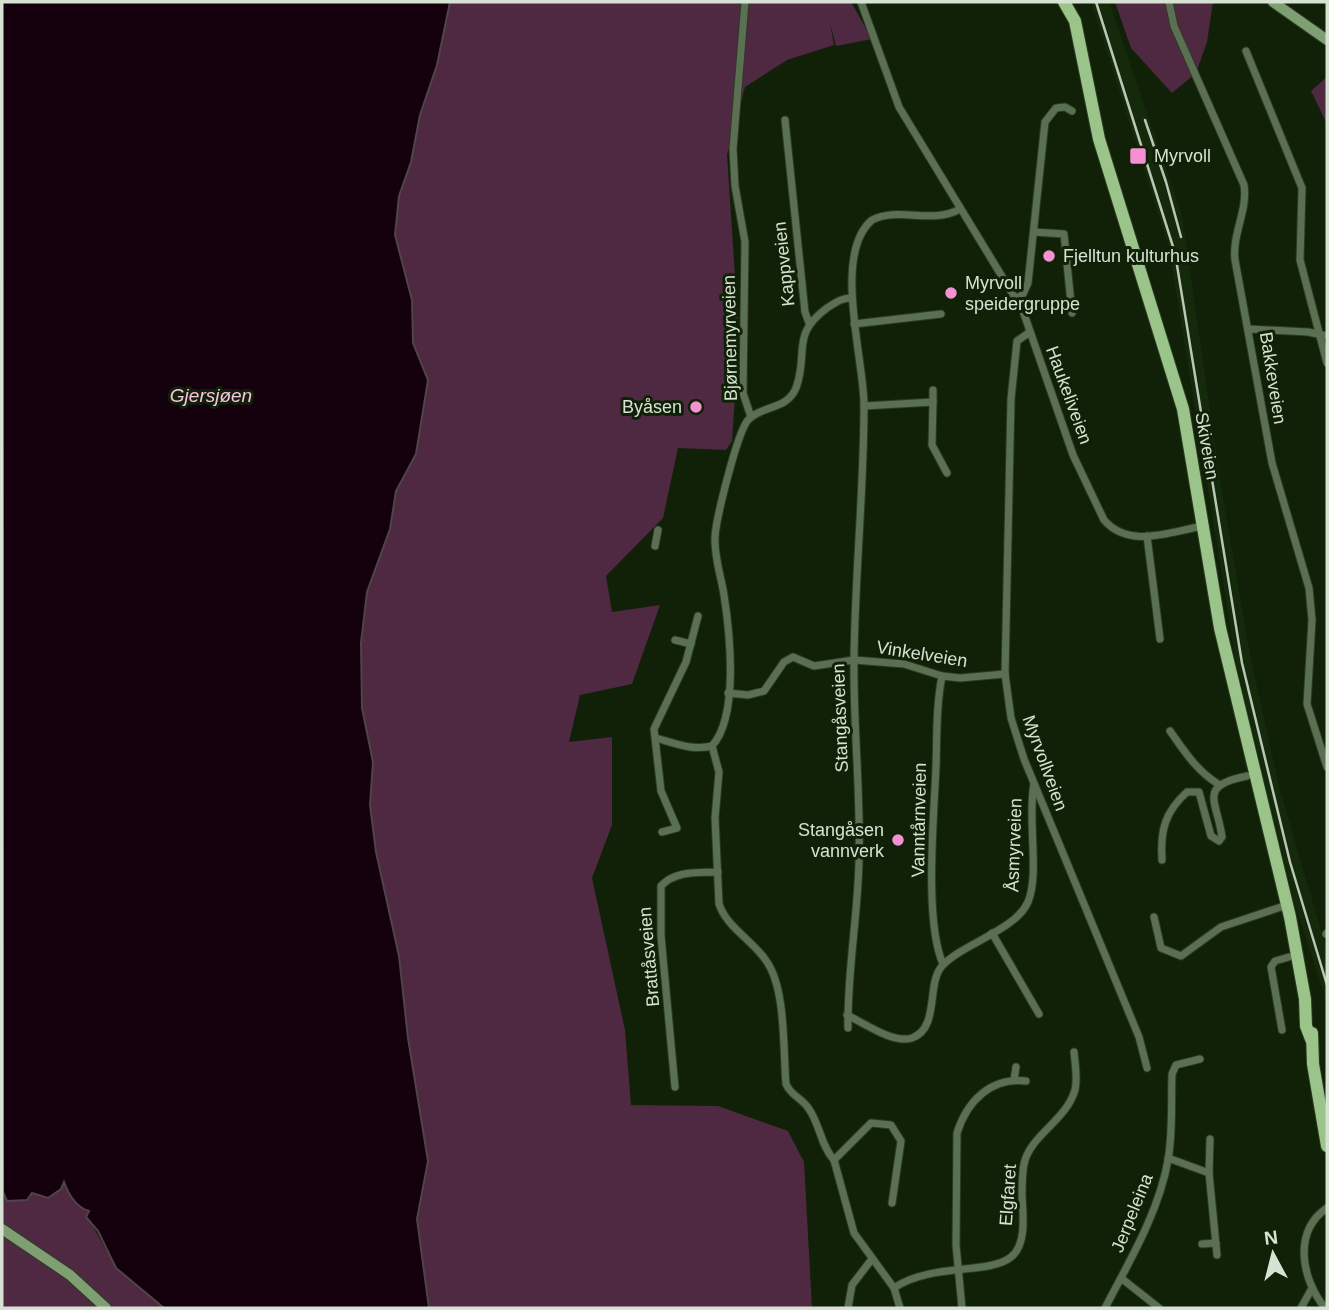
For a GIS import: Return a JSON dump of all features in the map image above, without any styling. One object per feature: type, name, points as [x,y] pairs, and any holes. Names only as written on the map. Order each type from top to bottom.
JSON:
[{"type":"main road","name":"Skiveien","points":[[1064,2],[1077,26],[1105,159],[1181,398],[1228,668],[1287,905],[1305,999],[1312,1018],[1311,1039],[1327,1146]]},
{"type":"main road","points":[[1273,2],[1327,40]]},
{"type":"main road","points":[[2,1229],[70,1275],[106,1308]]},
{"type":"street","name":"Bjørnemyrveien","points":[[712,746],[724,729],[729,641],[716,531],[741,436],[751,417],[744,399],[745,242],[733,159],[745,2]]},
{"type":"street","name":"Bakkeveien","points":[[1169,2],[1177,32],[1244,185],[1244,202],[1234,249],[1272,463],[1309,589],[1312,620],[1307,704],[1327,767]]},
{"type":"street","name":"Haukeliveien","points":[[865,3],[895,98],[1016,299],[1073,455],[1104,520],[1121,535],[1147,536],[1203,526]]},
{"type":"street","points":[[1246,51],[1302,188],[1300,260],[1327,363]]},
{"type":"street","points":[[1016,299],[1023,294],[1028,283],[1045,122],[1056,108],[1065,107],[1072,111]]},
{"type":"street","name":"Kappveien","points":[[751,417],[786,402],[794,392],[801,344],[809,323],[804,312],[785,120]]},
{"type":"street","name":"Stangåsveien","points":[[848,1028],[859,863],[854,660],[864,406],[862,363],[851,298],[860,237],[872,220],[886,215],[940,217],[960,209]]},
{"type":"street","points":[[1034,232],[1063,234],[1072,313]]},
{"type":"street","points":[[809,323],[840,299],[851,298]]},
{"type":"street","points":[[854,324],[941,314]]},
{"type":"street","points":[[1249,329],[1318,333],[1327,336]]},
{"type":"street","name":"Myrvollveien","points":[[1030,332],[1017,341],[1011,399],[1005,674],[1011,718],[1034,784],[1120,987],[1147,1068]]},
{"type":"street","points":[[933,390],[932,445],[947,473]]},
{"type":"street","points":[[864,406],[933,402]]},
{"type":"street","points":[[654,546],[658,530]]},
{"type":"street","points":[[1147,536],[1160,639]]},
{"type":"street","points":[[662,832],[677,828],[661,791],[657,718],[680,674],[698,616]]},
{"type":"street","points":[[676,640],[691,644]]},
{"type":"street","name":"Vinkelveien","points":[[728,693],[748,695],[764,691],[784,662],[793,657],[814,666],[854,660],[904,664],[942,677],[1005,674]]},
{"type":"street","name":"Vanntårnveien","points":[[942,677],[937,717],[932,867],[936,941],[943,964]]},
{"type":"street","points":[[1170,731],[1202,774],[1218,784],[1247,776]]},
{"type":"street","points":[[656,738],[695,748],[712,746],[719,772],[715,818],[719,904],[723,915],[761,951],[775,977],[786,1084],[792,1095],[810,1109],[834,1160],[849,1220],[872,1259],[894,1288],[900,1308]]},
{"type":"street","name":"Åsmyrveien","points":[[943,964],[992,933],[1024,908],[1029,899],[1034,784]]},
{"type":"street","points":[[1162,860],[1162,827],[1175,804],[1187,792],[1199,792],[1211,836],[1216,842],[1221,839],[1212,799],[1218,784]]},
{"type":"street","name":"Brattåsveien","points":[[675,1087],[662,936],[661,886],[668,878],[678,875],[718,872]]},
{"type":"street","points":[[1154,917],[1161,948],[1181,956],[1221,928],[1287,905]]},
{"type":"street","points":[[992,933],[1039,1014]]},
{"type":"street","points":[[1282,1030],[1271,967],[1275,961],[1289,957]]},
{"type":"street","points":[[847,1015],[891,1035],[905,1039],[916,1035],[926,1022],[943,964]]},
{"type":"street","name":"Elgfaret","points":[[894,1288],[927,1273],[999,1263],[1012,1257],[1018,1250],[1022,1232],[1024,1162],[1030,1150],[1068,1105],[1076,1086],[1074,1052]]},
{"type":"street","name":"Jerpeleina","points":[[1105,1308],[1155,1204],[1168,1158],[1172,1074],[1176,1065],[1200,1059]]},
{"type":"street","points":[[1065,1063],[1075,1063]]},
{"type":"street","points":[[1014,1080],[1016,1067]]},
{"type":"street","points":[[962,1308],[958,1268],[957,1133],[961,1120],[987,1088],[1014,1080],[1026,1081]]},
{"type":"street","points":[[834,1160],[865,1126],[878,1122],[891,1125],[901,1142],[892,1203]]},
{"type":"street","points":[[1210,1139],[1209,1173],[1217,1255]]},
{"type":"street","name":"Jerpeleina","points":[[1168,1158],[1209,1173]]},
{"type":"street","points":[[1325,1308],[1311,1290],[1304,1267],[1306,1242],[1317,1217],[1327,1208]]},
{"type":"street","points":[[1202,1244],[1216,1243]]},
{"type":"street","points":[[848,1308],[852,1285],[872,1259]]},
{"type":"street","name":"Jerpeleina","points":[[1121,1278],[1159,1308]]},
{"type":"street","points":[[1301,1308],[1311,1290]]},
{"type":"shaded area","points":[[450,2],[851,2],[872,39],[836,46],[830,23],[834,45],[787,60],[745,87],[727,155],[739,336],[732,441],[726,450],[678,448],[663,518],[606,576],[612,612],[660,605],[632,684],[580,695],[569,742],[612,737],[612,825],[592,878],[625,1030],[631,1105],[718,1106],[788,1131],[804,1162],[812,1308],[430,1308],[417,1219],[428,1161],[408,1038],[399,956],[376,852],[370,805],[373,762],[362,708],[361,643],[367,592],[390,529],[396,491],[416,454],[428,380],[413,343],[412,300],[395,236],[399,196],[411,162],[420,115],[437,65]]},
{"type":"shaded area","points":[[1091,2],[1109,2],[1182,215],[1220,480],[1250,655],[1280,790],[1327,951],[1327,1003],[1295,904],[1235,657],[1169,247]]},
{"type":"shaded area","points":[[1115,2],[1213,2],[1207,42],[1196,73],[1172,93],[1131,48]]},
{"type":"shaded area","points":[[1327,77],[1327,124],[1311,91]]},
{"type":"shaded area","points":[[65,1182],[68,1192],[89,1211],[91,1223],[116,1268],[164,1308],[2,1308],[2,1187],[3,1192],[50,1195],[61,1189]]},
{"type":"water","name":"Gjersjøen","points":[[2,2],[450,2],[437,65],[420,115],[411,162],[399,196],[395,235],[412,300],[413,343],[428,380],[416,454],[396,491],[390,529],[367,592],[361,643],[362,708],[373,762],[370,805],[376,852],[399,956],[408,1038],[428,1161],[417,1219],[429,1308],[164,1308],[116,1268],[98,1231],[86,1217],[89,1211],[76,1203],[64,1182],[61,1189],[48,1198],[32,1193],[27,1200],[7,1201],[3,1192]]},
{"type":"railway","points":[[1096,2],[1175,253],[1242,663],[1290,862],[1327,985]]},
{"type":"railway","points":[[1145,120],[1181,237]]},
{"type":"place","name":"Myrvoll","points":[[1138,156]]},
{"type":"place","name":"Fjelltun kulturhus","points":[[1049,256]]},
{"type":"place","name":"Myrvoll speidergruppe","points":[[951,293]]},
{"type":"place","name":"Byåsen","points":[[696,407]]},
{"type":"place","name":"Stangåsen vannverk","points":[[898,840]]}]
